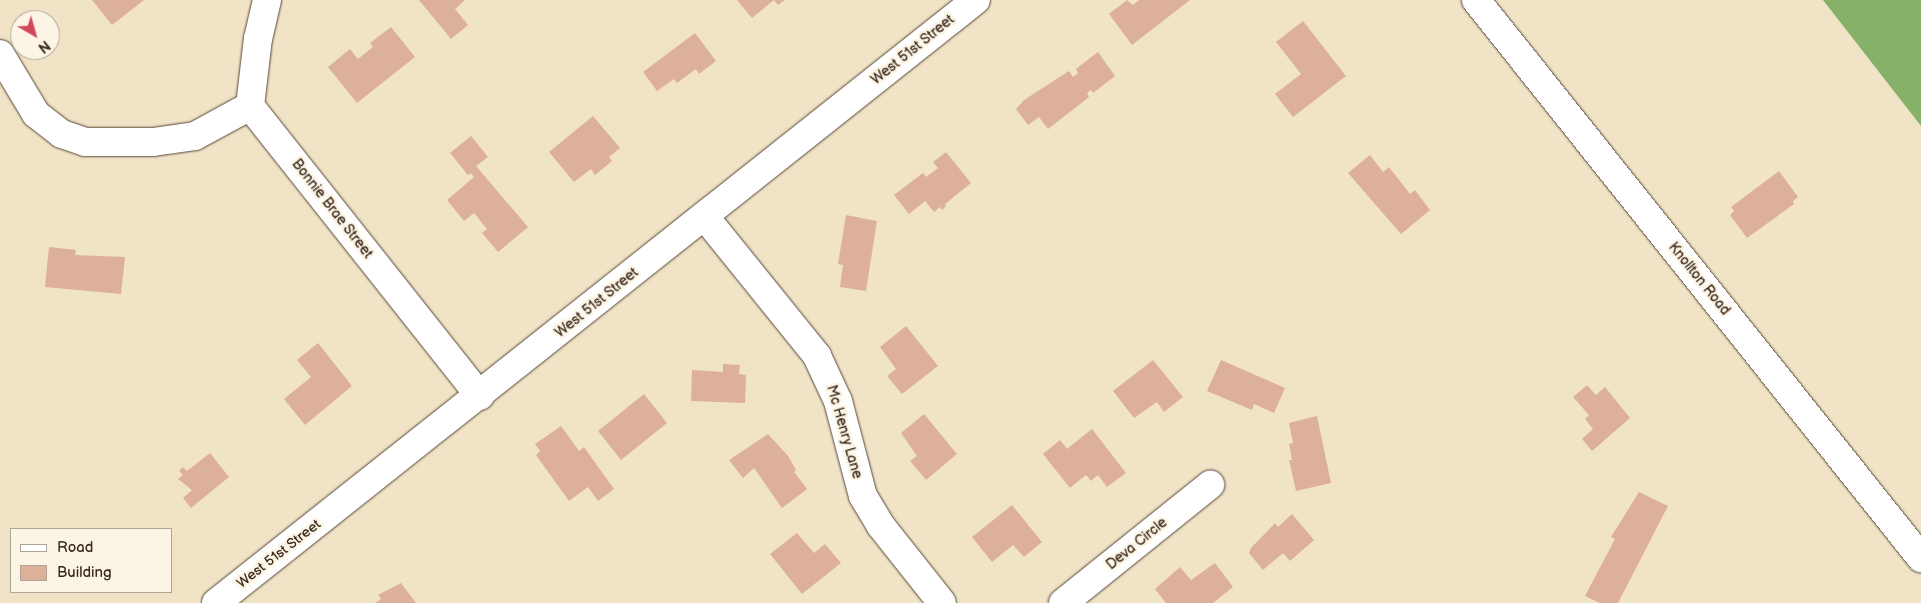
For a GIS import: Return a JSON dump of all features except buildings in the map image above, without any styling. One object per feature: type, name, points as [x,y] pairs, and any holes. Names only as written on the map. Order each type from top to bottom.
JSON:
[{"type":"street","points":[[0,54],[36,114],[62,134],[85,142],[136,143],[195,136],[250,106],[258,38],[267,0]]},
{"type":"street","name":"West 51st Street","points":[[216,603],[480,396],[976,0]]},
{"type":"street","name":"Knollton Road","points":[[1476,0],[1921,558]]},
{"type":"street","name":"Bonnie Brae Street","points":[[250,106],[480,396]]},
{"type":"street","name":"Mc Henry Lane","points":[[706,216],[817,356],[838,400],[863,496],[880,526],[942,603]]},
{"type":"street","name":"Deva Circle","points":[[1063,603],[1210,485]]},
{"type":"green space","points":[[1823,0],[1921,0],[1921,126]]}]
